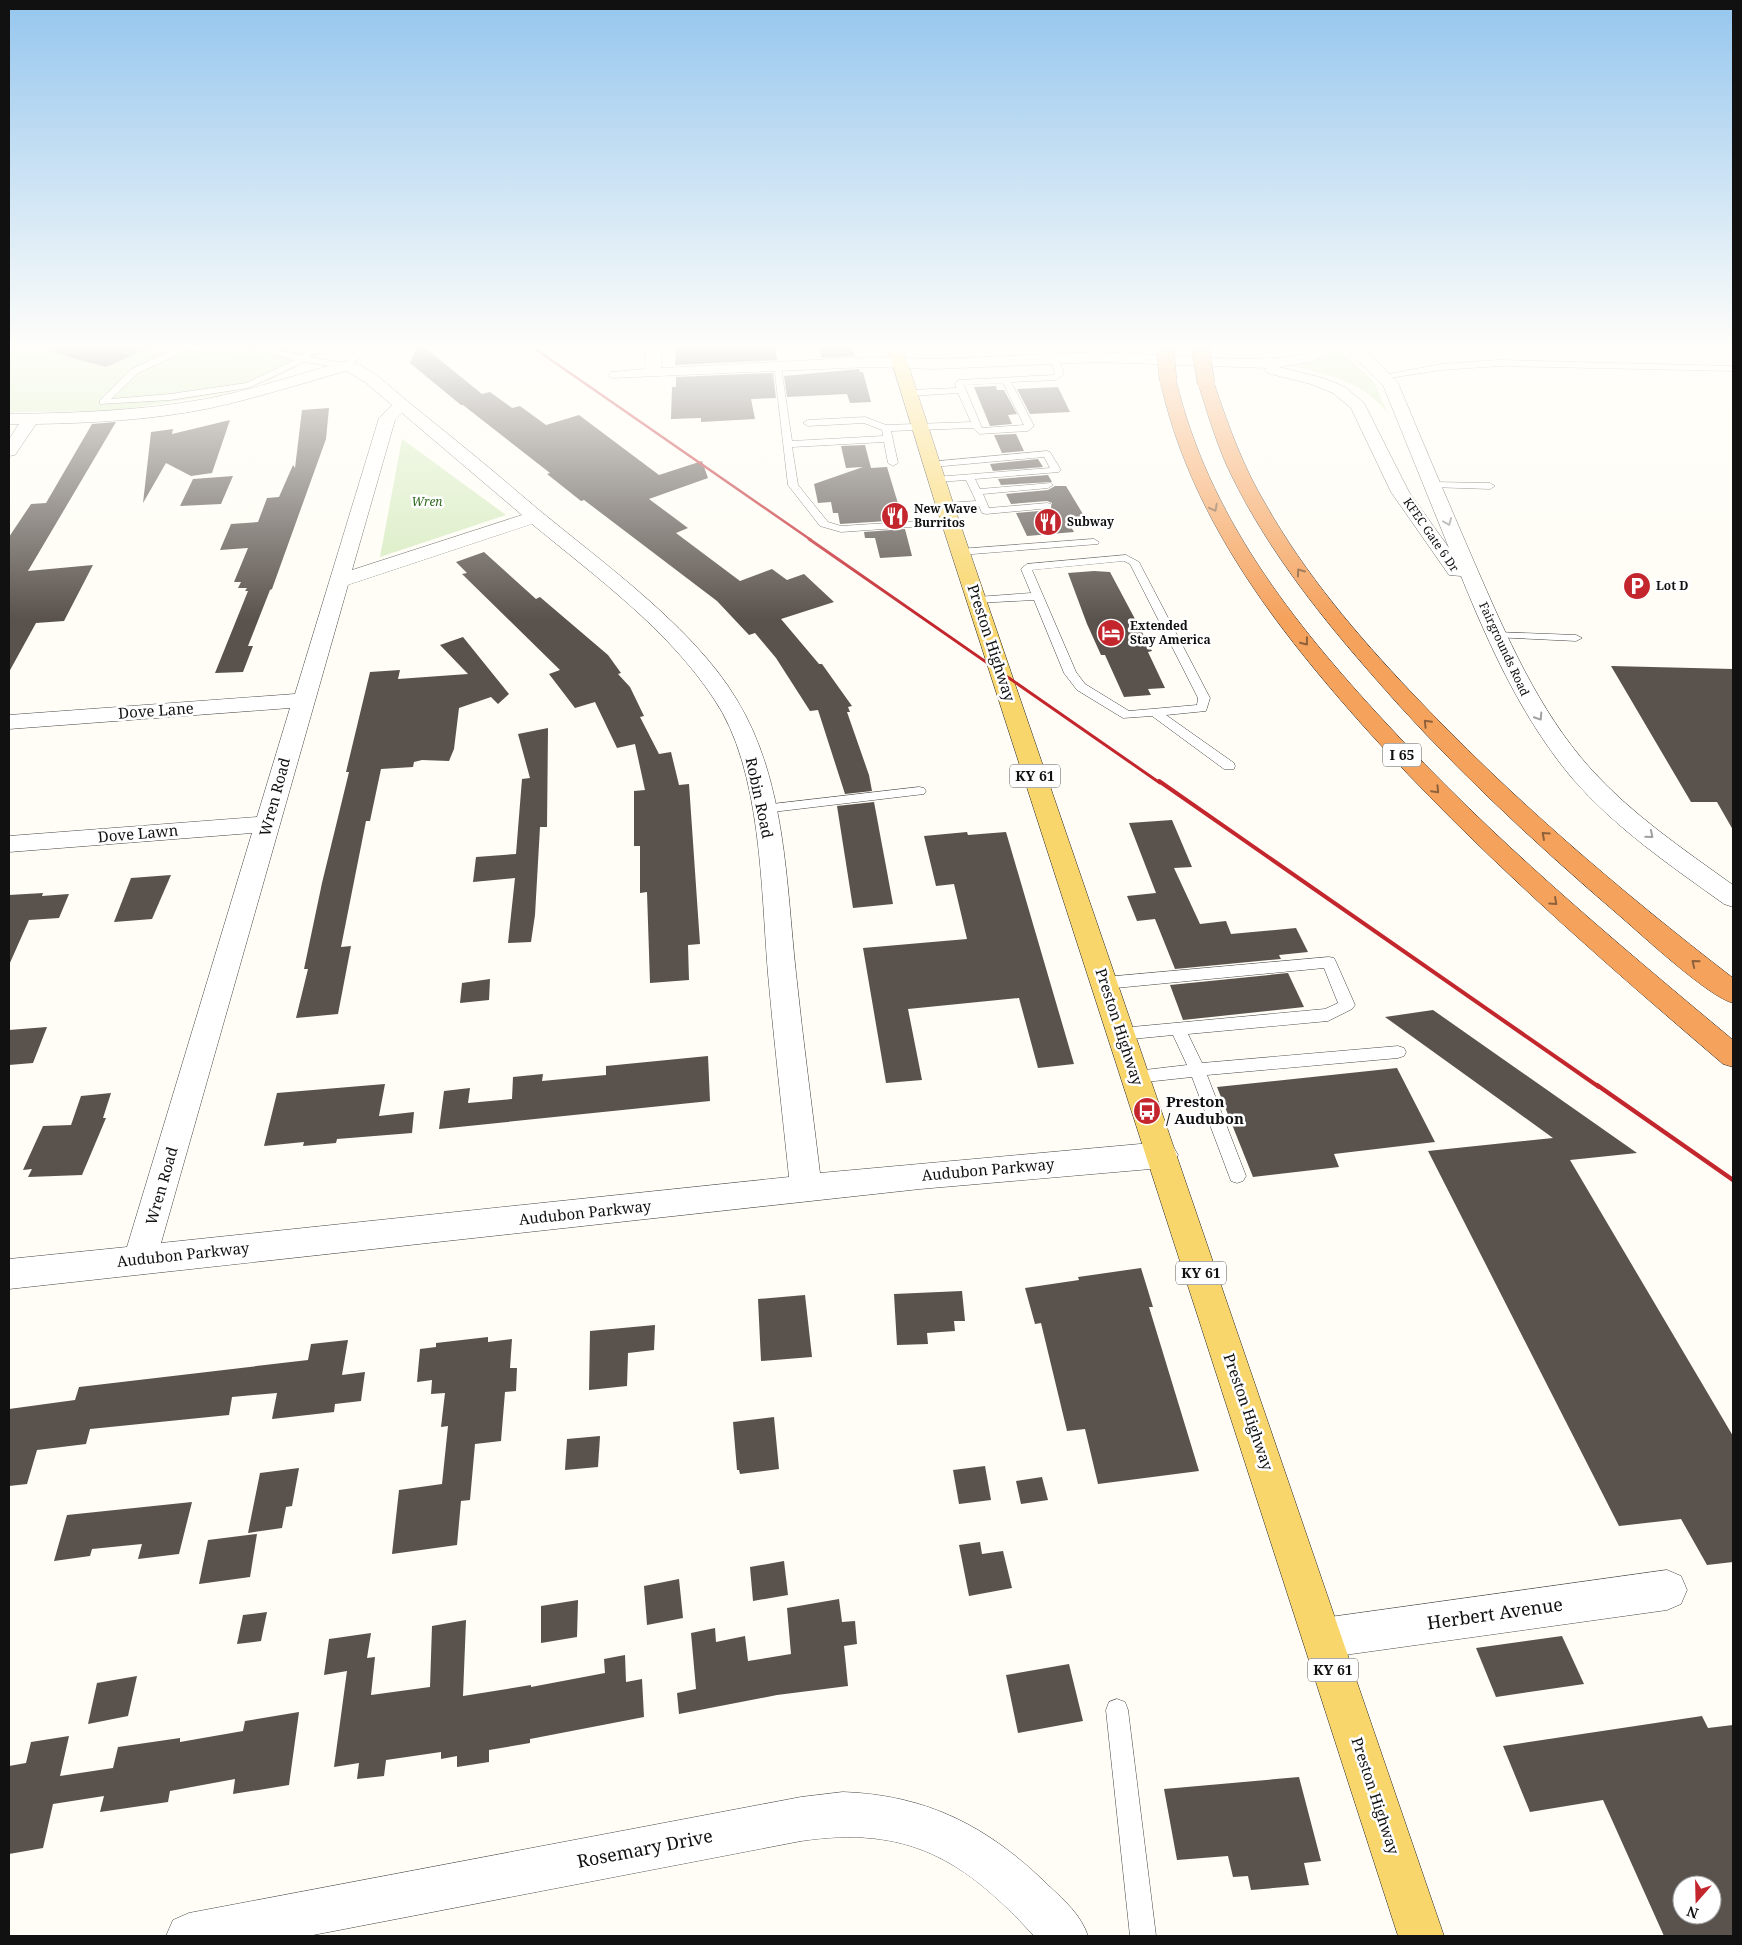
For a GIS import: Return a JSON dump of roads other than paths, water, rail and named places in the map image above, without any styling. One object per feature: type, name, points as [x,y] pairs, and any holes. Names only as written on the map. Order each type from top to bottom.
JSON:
[{"type":"highway","name":"I 65","points":[[1183,437],[1216,513],[1251,570],[1329,673],[1384,736],[1452,806],[1601,945],[1733,1056]]},
{"type":"highway","name":"I 65","points":[[1223,437],[1253,501],[1283,548],[1354,642],[1414,708],[1516,809],[1595,879],[1733,993]]},
{"type":"main road","name":"Preston Highway","points":[[924,437],[947,514],[1105,983],[1421,1936]]},
{"type":"street","points":[[9,451],[19,437]]},
{"type":"street","name":"Wren Road","points":[[140,1260],[381,437]]},
{"type":"street","name":"Robin Road","points":[[440,437],[640,606],[704,669],[729,704],[740,726],[756,773],[769,839],[784,999],[806,1188]]},
{"type":"street","name":"KFEC Gate 6 Dr","points":[[1373,437],[1400,492],[1485,612]]},
{"type":"street","name":"Fairgrounds Road","points":[[1413,437],[1485,612],[1527,698],[1544,725],[1582,774],[1612,803],[1667,850],[1733,898]]},
{"type":"street","points":[[339,581],[535,517]]},
{"type":"street","name":"Dove Lane","points":[[9,722],[303,700]]},
{"type":"street","name":"Dove Lawn","points":[[9,844],[267,824]]},
{"type":"street","name":"Audubon Parkway","points":[[9,1274],[806,1188],[1162,1155]]},
{"type":"street","name":"Herbert Avenue","points":[[1323,1638],[1667,1590]]},
{"type":"street","name":"Rosemary Drive","points":[[189,1936],[801,1819],[843,1814],[882,1816],[920,1825],[975,1851],[1032,1898],[1065,1936]]},
{"type":"lane","points":[[786,437],[793,485],[824,524],[840,529],[947,514],[982,503]]},
{"type":"lane","points":[[787,444],[888,438],[893,463]]},
{"type":"lane","points":[[1046,454],[1056,470],[970,477],[935,472],[1046,454]]},
{"type":"lane","points":[[970,477],[986,511],[1047,506]]},
{"type":"lane","points":[[977,492],[1048,485]]},
{"type":"lane","points":[[1433,485],[1490,486]]},
{"type":"lane","points":[[960,552],[1094,542]]},
{"type":"lane","points":[[1126,558],[1134,562],[1204,698],[1202,708],[1127,714],[1081,687],[1070,673],[1038,596],[1026,569],[1031,566],[1126,558]]},
{"type":"lane","points":[[977,600],[1038,596]]},
{"type":"lane","points":[[1496,635],[1576,638]]},
{"type":"lane","points":[[1154,712],[1229,766]]},
{"type":"lane","points":[[764,809],[919,791]]},
{"type":"lane","points":[[1105,983],[1328,962],[1347,1005],[1328,1015],[1121,1034]]},
{"type":"lane","points":[[1177,1028],[1197,1070],[1236,1176]]},
{"type":"lane","points":[[1136,1077],[1398,1052]]},
{"type":"lane","points":[[1117,1710],[1143,1936]]},
{"type":"railway","points":[[662,437],[811,540]]},
{"type":"railway","points":[[809,539],[1160,783]]},
{"type":"railway","points":[[1159,781],[1599,1087]]},
{"type":"railway","points":[[1597,1085],[1733,1180]]},
{"type":"place","name":"New Wave Burritos","points":[[895,516]]},
{"type":"place","name":"Subway","points":[[1048,522]]},
{"type":"place","name":"Lot D","points":[[1637,586]]},
{"type":"place","name":"Extended Stay America","points":[[1111,633]]},
{"type":"place","name":"Preston / Audubon","points":[[1147,1111]]},
{"type":"park label","name":"Wren","points":[[427,502]]}]
